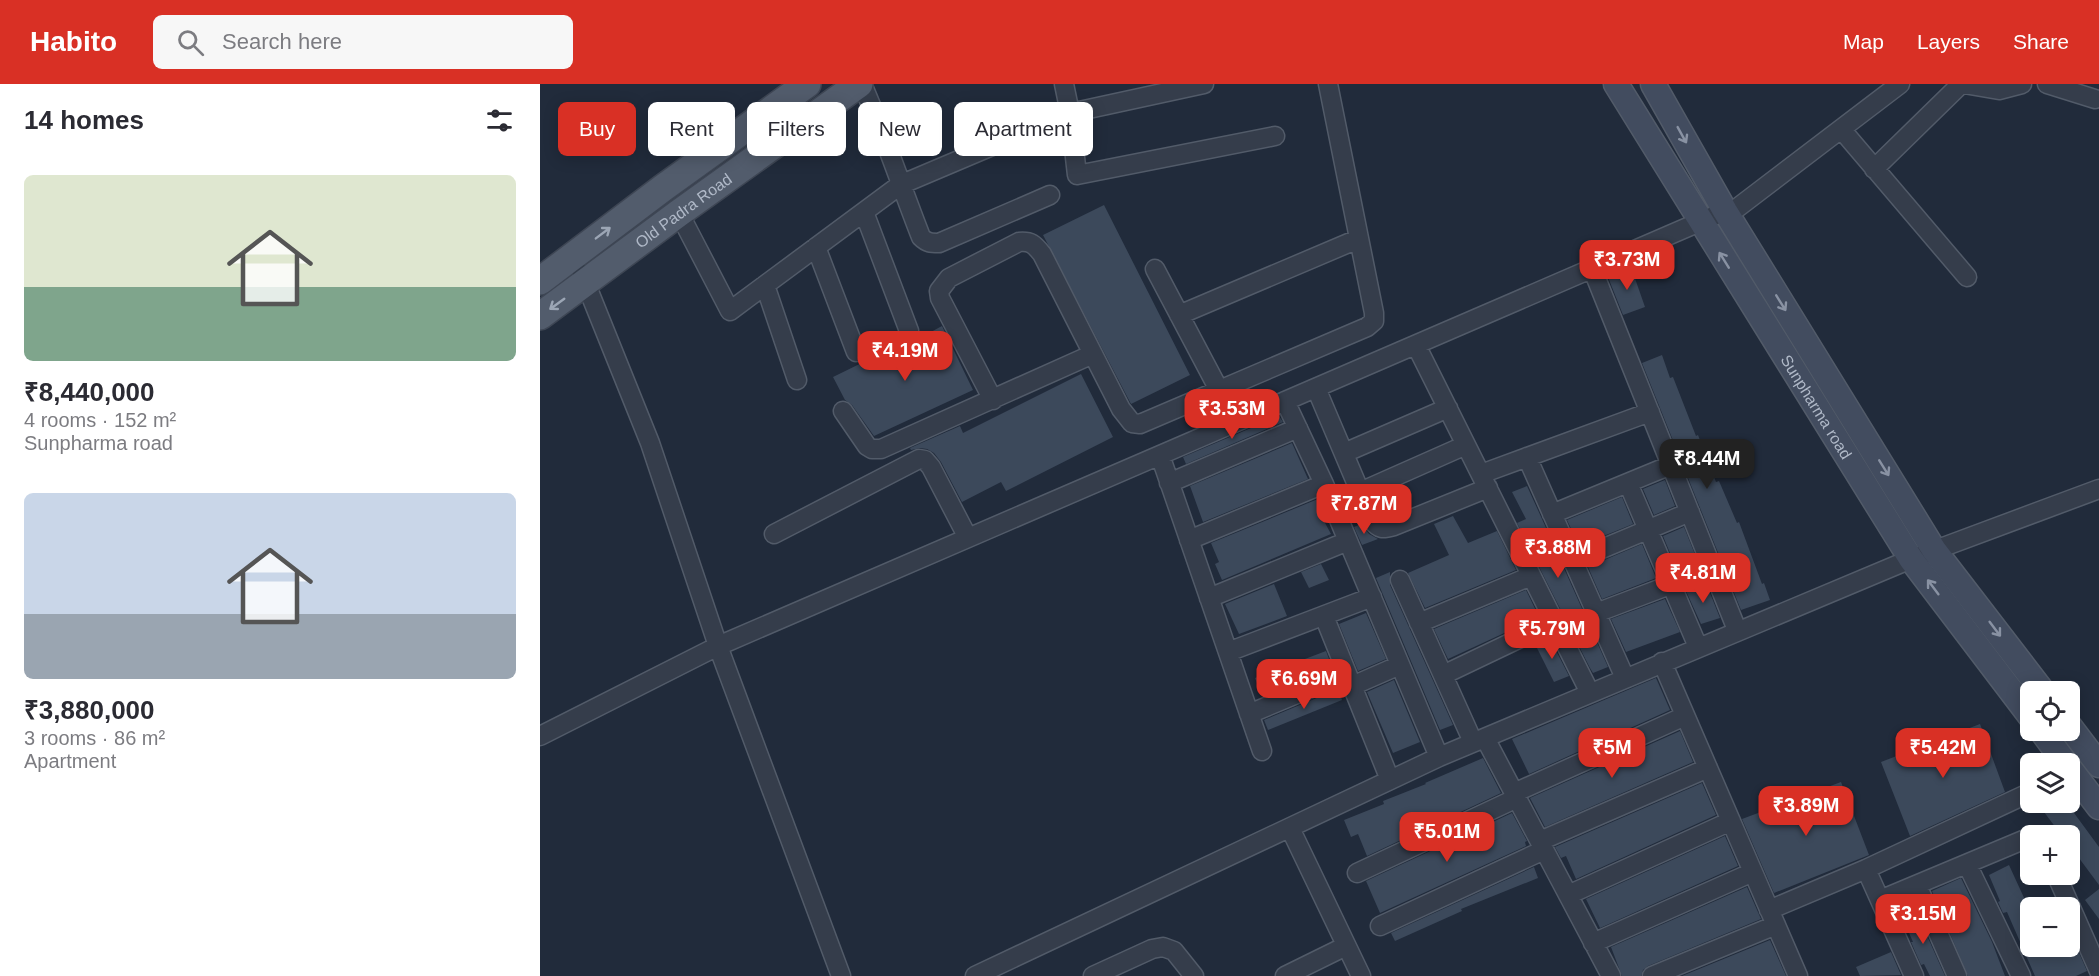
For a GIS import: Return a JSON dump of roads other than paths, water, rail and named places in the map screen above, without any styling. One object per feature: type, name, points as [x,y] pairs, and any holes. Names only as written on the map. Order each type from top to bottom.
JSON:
[{"type":"main road","name":"Old Padra Road","points":[[540,281],[663,188],[807,84]]},
{"type":"main road","name":"Old Padra Road","points":[[540,316],[679,213],[860,84]]},
{"type":"street","points":[[860,84],[878,122],[921,237],[930,243],[939,243],[1050,195]]},
{"type":"street","points":[[1064,84],[1068,102]]},
{"type":"street","points":[[1093,108],[1204,84]]},
{"type":"street","points":[[993,400],[940,298],[939,291],[949,278],[1019,242],[1029,241],[1042,254],[1121,409],[1132,423],[1140,424],[1367,327],[1374,321],[1328,84]]},
{"type":"street","name":"Sunpharma road","points":[[1616,84],[1911,558],[2020,702]]},
{"type":"street","name":"Sunpharma road","points":[[1653,84],[1726,213],[1934,550],[2035,681]]},
{"type":"street","points":[[540,736],[718,646],[1700,221],[1726,213],[1900,84]]},
{"type":"street","points":[[1874,169],[1962,84],[1999,90],[2022,84]]},
{"type":"street","points":[[2047,84],[2095,99]]},
{"type":"street","points":[[1841,129],[1967,277]]},
{"type":"street","points":[[1075,156],[1077,175],[1275,136]]},
{"type":"street","points":[[679,213],[730,311],[900,185],[968,156]]},
{"type":"street","points":[[864,212],[909,331]]},
{"type":"street","points":[[1179,315],[1359,239]]},
{"type":"street","points":[[816,247],[856,352]]},
{"type":"street","points":[[573,256],[586,282],[650,443],[718,646],[841,976]]},
{"type":"street","points":[[1592,268],[1737,630]]},
{"type":"street","points":[[1155,269],[1219,390]]},
{"type":"street","points":[[765,285],[797,380]]},
{"type":"street","points":[[1416,345],[1590,693]]},
{"type":"street","points":[[843,411],[867,446],[872,449],[881,449],[1093,354]]},
{"type":"street","points":[[1316,388],[1372,520],[1377,527],[1383,530],[1484,481],[1527,457],[1650,412]]},
{"type":"street","points":[[1285,401],[1324,484],[1439,757]]},
{"type":"street","points":[[1344,453],[1448,408]]},
{"type":"street","points":[[1169,483],[1298,428]]},
{"type":"street","points":[[1360,492],[1466,445]]},
{"type":"street","points":[[1160,455],[1262,751]]},
{"type":"street","points":[[1527,457],[1625,678]]},
{"type":"street","points":[[774,534],[919,459],[925,460],[931,467],[968,538]]},
{"type":"street","points":[[1552,514],[1671,465]]},
{"type":"street","points":[[1628,483],[1698,647]]},
{"type":"street","points":[[1189,540],[1324,484]]},
{"type":"street","points":[[975,976],[1439,757],[1911,558],[2099,489]]},
{"type":"street","points":[[1573,561],[1690,512]]},
{"type":"street","points":[[1209,598],[1348,541]]},
{"type":"street","points":[[1596,613],[1712,569]]},
{"type":"street","points":[[1419,624],[1531,576]]},
{"type":"street","points":[[1400,580],[1443,675],[1479,740],[1515,795],[1611,976]]},
{"type":"street","points":[[1228,652],[1372,597]]},
{"type":"street","points":[[1324,616],[1390,780]]},
{"type":"street","points":[[1443,675],[1554,622]]},
{"type":"street","points":[[1662,662],[1798,976]]},
{"type":"street","points":[[1249,714],[1401,665]]},
{"type":"street","points":[[1357,873],[1515,795],[1685,716]]},
{"type":"street","points":[[2080,740],[2099,765]]},
{"type":"street","points":[[1380,926],[1542,845],[1708,768]]},
{"type":"street","points":[[2080,783],[2099,807]]},
{"type":"street","points":[[1652,976],[1773,918],[1866,869],[2020,797]]},
{"type":"street","points":[[1568,895],[1731,821]]},
{"type":"street","points":[[1290,828],[1361,976]]},
{"type":"street","points":[[1880,900],[2020,841]]},
{"type":"street","points":[[1967,864],[2021,976]]},
{"type":"street","points":[[1866,869],[1914,976]]},
{"type":"street","points":[[1593,943],[1753,872]]},
{"type":"street","points":[[1917,885],[1957,976]]},
{"type":"street","points":[[2061,885],[2099,971]]},
{"type":"street","points":[[1285,976],[1346,946]]},
{"type":"street","points":[[1093,976],[1152,949],[1163,947],[1174,951],[1194,976]]}]
